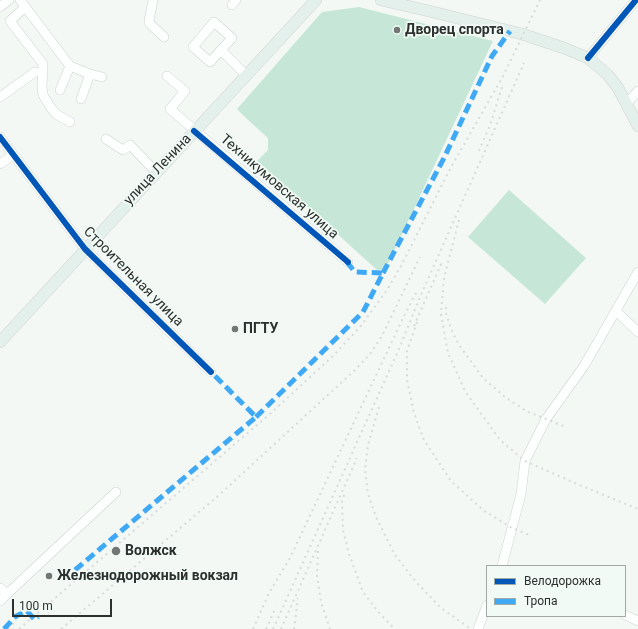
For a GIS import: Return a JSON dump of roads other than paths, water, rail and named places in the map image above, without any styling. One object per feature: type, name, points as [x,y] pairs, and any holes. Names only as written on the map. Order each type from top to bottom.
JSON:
[{"type":"main road","name":"улица Ленина","points":[[0,342],[316,0]]},
{"type":"main road","points":[[381,0],[522,34],[588,58],[608,75],[618,88],[638,126]]},
{"type":"street","points":[[0,7],[9,0]]},
{"type":"street","points":[[153,0],[149,21],[150,24],[164,36]]},
{"type":"street","points":[[588,58],[636,0]]},
{"type":"street","points":[[70,122],[56,114],[43,95],[43,64],[10,21],[23,4],[70,66],[102,77]]},
{"type":"street","points":[[221,50],[246,75]]},
{"type":"street","points":[[60,90],[70,66]]},
{"type":"street","points":[[0,97],[35,72]]},
{"type":"street","points":[[81,99],[90,74]]},
{"type":"street","name":"Техникумовская улица","points":[[167,76],[185,91],[170,110],[348,262]]},
{"type":"street","points":[[626,103],[637,94]]},
{"type":"street","name":"Строительная улица","points":[[0,137],[85,249],[211,372]]},
{"type":"street","points":[[106,139],[122,150],[130,145],[156,172]]},
{"type":"street","points":[[0,164],[13,155]]},
{"type":"street","points":[[502,565],[521,494],[525,461],[546,419],[584,366],[638,272]]},
{"type":"street","points":[[616,311],[638,332]]},
{"type":"street","points":[[0,601],[3,591],[116,492]]},
{"type":"street","points":[[478,629],[486,608]]},
{"type":"street","points":[[626,615],[638,621]]},
{"type":"railway","points":[[19,629],[271,413],[334,355],[360,327],[387,290],[401,266],[450,169],[502,78],[540,0]]},
{"type":"railway","points":[[273,629],[399,349],[420,297],[524,63]]},
{"type":"railway","points":[[479,151],[490,125],[503,84]]},
{"type":"railway","points":[[459,220],[444,278],[441,314],[448,353],[465,391],[500,440],[525,461],[638,509]]},
{"type":"railway","points":[[61,629],[218,496],[355,370],[370,354],[382,336],[420,257]]},
{"type":"railway","points":[[414,326],[442,262]]},
{"type":"railway","points":[[253,629],[269,593],[290,558],[416,293]]},
{"type":"railway","points":[[446,307],[446,313],[451,329],[459,345],[483,378],[505,397],[526,411],[566,427]]},
{"type":"railway","points":[[417,322],[407,351],[407,380],[414,413],[424,440],[451,481],[483,510],[512,528],[532,536]]},
{"type":"railway","points":[[379,407],[368,445],[365,469],[368,494],[376,517],[395,555],[416,582],[441,608],[471,629]]},
{"type":"railway","points":[[281,629],[357,458]]},
{"type":"railway","points":[[344,495],[342,501],[343,530],[349,554],[363,592],[380,614],[395,629]]},
{"type":"railway","points":[[318,551],[317,576],[321,602],[330,629]]},
{"type":"railway","points":[[294,629],[298,598]]},
{"type":"railway","points":[[266,629],[276,607]]},
{"type":"railway","points":[[8,629],[15,621]]},
{"type":"place","name":"Дворец спорта","points":[[397,30]]},
{"type":"place","name":"ПГТУ","points":[[235,329]]},
{"type":"place","name":"Волжск","points":[[116,551]]},
{"type":"place","name":"Железнодорожный вокзал","points":[[49,576]]}]
